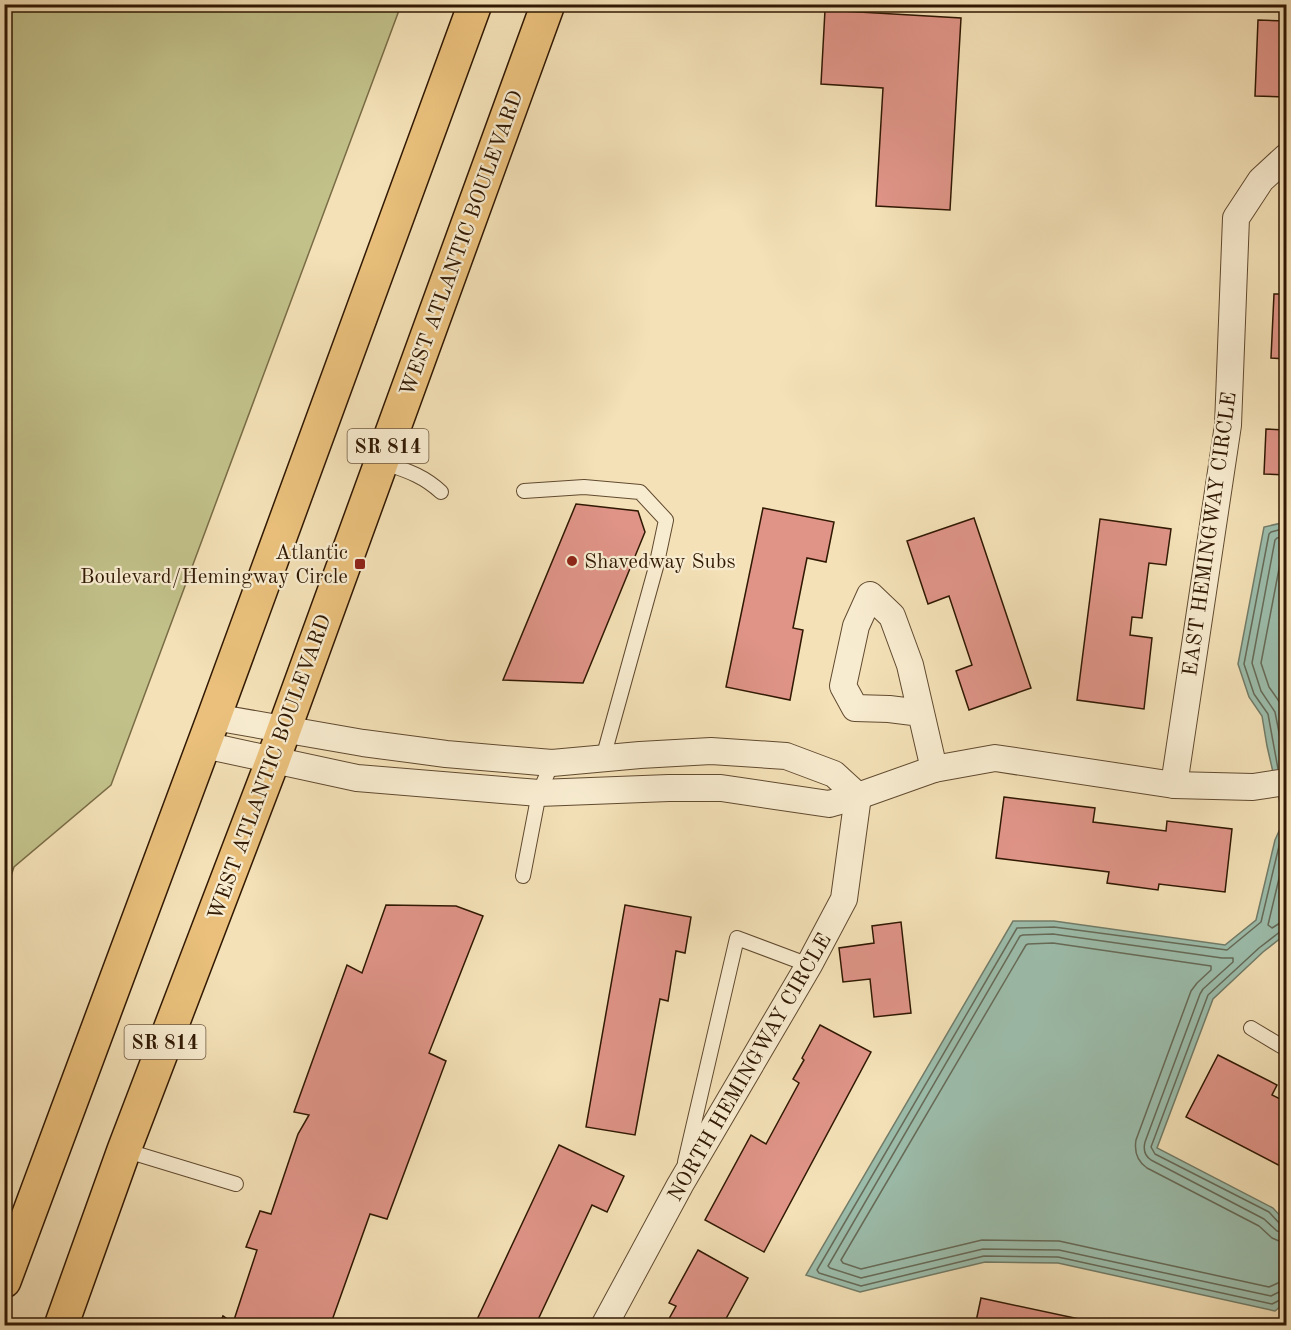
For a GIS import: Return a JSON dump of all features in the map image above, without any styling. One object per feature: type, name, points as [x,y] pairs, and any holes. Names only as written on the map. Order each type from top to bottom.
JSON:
[{"type":"main road","name":"SR 814","points":[[4,1281],[209,731],[475,4]]},
{"type":"main road","name":"WEST ATLANTIC BOULEVARD","points":[[61,1326],[124,1150],[273,760],[548,4]]},
{"type":"street","name":"EAST HEMINGWAY CIRCLE","points":[[1174,785],[1228,425],[1236,218],[1261,180],[1287,157]]},
{"type":"street","points":[[921,713],[934,769]]},
{"type":"street","points":[[209,731],[283,730],[446,754],[552,763],[711,751],[786,756],[834,774],[858,796]]},
{"type":"street","points":[[209,731],[273,760],[357,778],[539,793],[721,788],[829,804],[934,769],[995,758],[1174,785],[1253,788],[1287,782]]},
{"type":"street","name":"NORTH HEMINGWAY CIRCLE","points":[[604,1326],[680,1185],[809,965],[844,898],[858,796]]},
{"type":"lane","points":[[382,462],[413,473],[430,482],[441,492]]},
{"type":"lane","points":[[524,491],[584,487],[640,492],[666,520],[656,567],[603,758]]},
{"type":"lane","points":[[523,876],[539,793],[552,763]]},
{"type":"lane","points":[[680,1185],[737,938],[809,965]]},
{"type":"lane","points":[[1251,1028],[1287,1048]]},
{"type":"lane","points":[[124,1150],[236,1184]]},
{"type":"shaded area","points":[[5,4],[401,5],[111,785],[14,867],[5,893]]},
{"type":"water","points":[[1286,522],[1286,934],[1263,952],[1213,999],[1157,1148],[1273,1208],[1286,1222],[1286,1302],[1275,1311],[1058,1263],[985,1262],[860,1292],[806,1275],[1013,921],[1054,921],[1225,945],[1256,920],[1275,840],[1284,820],[1262,716],[1249,697],[1238,664],[1264,527]]},
{"type":"building","points":[[825,10],[961,18],[950,210],[876,206],[883,88],[821,84]]},
{"type":"building","points":[[1258,20],[1286,21],[1286,97],[1255,96]]},
{"type":"building","points":[[1274,294],[1286,294],[1286,359],[1271,358]]},
{"type":"building","points":[[1286,404],[1286,475],[1264,474],[1266,429],[1285,430]]},
{"type":"building","points":[[576,504],[638,511],[645,532],[583,683],[503,680]]},
{"type":"building","points":[[763,508],[834,522],[826,562],[807,558],[793,628],[803,630],[790,700],[726,687]]},
{"type":"building","points":[[974,518],[1031,688],[969,710],[956,671],[972,665],[949,596],[928,604],[907,541]]},
{"type":"building","points":[[1100,519],[1171,529],[1166,565],[1149,563],[1142,618],[1132,617],[1130,635],[1152,638],[1144,709],[1077,700]]},
{"type":"building","points":[[1004,797],[1095,808],[1093,822],[1166,831],[1167,821],[1232,829],[1225,892],[1159,884],[1158,890],[1107,883],[1109,872],[996,858]]},
{"type":"building","points":[[386,905],[456,906],[483,916],[429,1053],[446,1061],[387,1219],[370,1214],[330,1326],[219,1326],[223,1316],[233,1323],[257,1250],[246,1247],[260,1211],[271,1214],[298,1134],[309,1115],[294,1112],[347,965],[362,973]]},
{"type":"building","points":[[625,905],[691,917],[685,953],[676,951],[668,1001],[660,999],[635,1135],[586,1127]]},
{"type":"building","points":[[901,922],[911,1013],[874,1017],[870,979],[843,982],[839,948],[874,943],[872,926]]},
{"type":"building","points":[[820,1025],[871,1052],[764,1252],[705,1220],[751,1135],[766,1144],[799,1083],[793,1079]]},
{"type":"building","points":[[1218,1055],[1277,1085],[1272,1095],[1286,1102],[1286,1169],[1186,1117]]},
{"type":"building","points":[[559,1145],[624,1176],[607,1212],[592,1205],[535,1326],[474,1326]]},
{"type":"building","points":[[698,1250],[748,1278],[722,1326],[665,1326],[676,1306],[669,1303]]},
{"type":"building","points":[[981,1298],[1112,1326],[975,1326]]},
{"type":"place","name":"Shavedway Subs","points":[[572,561]]},
{"type":"place","name":"Atlantic Boulevard/Hemingway Circle","points":[[360,564]]}]
